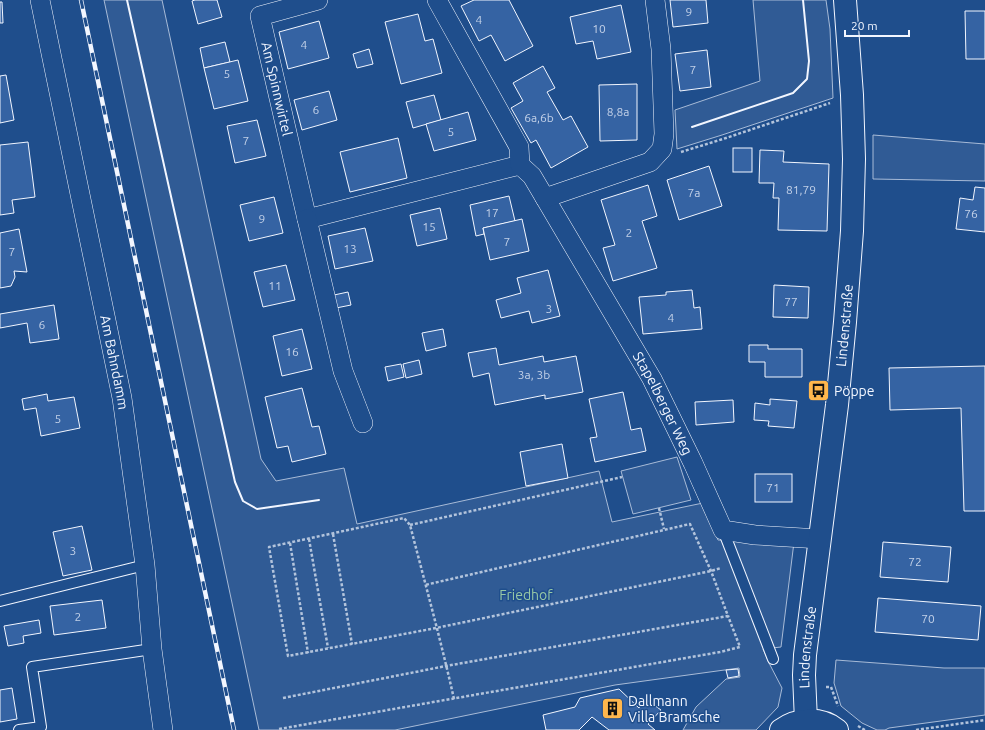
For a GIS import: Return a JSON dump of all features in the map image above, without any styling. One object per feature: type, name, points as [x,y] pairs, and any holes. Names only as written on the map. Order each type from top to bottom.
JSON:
[{"type":"street","name":"Am Bahndamm","points":[[40,0],[122,398],[145,565],[152,649],[163,730]]},
{"type":"street","name":"Am Spinnwirtel","points":[[318,0],[260,16],[343,371],[363,424]]},
{"type":"street","points":[[307,219],[520,166],[518,147],[437,0]]},
{"type":"street","points":[[545,198],[650,162],[662,149],[664,134],[661,49],[655,0]]},
{"type":"street","name":"Lindenstraße","points":[[806,721],[804,676],[805,655],[837,405],[852,232],[854,159],[852,95],[845,0]]},
{"type":"street","name":"Stapelberger Weg","points":[[520,166],[532,176],[652,380],[693,463],[723,530]]},
{"type":"street","points":[[723,530],[756,535],[820,539]]},
{"type":"street","points":[[781,730],[795,722],[809,720],[823,722],[837,730]]},
{"type":"lane","points":[[723,530],[773,659]]},
{"type":"lane","points":[[0,601],[145,565]]},
{"type":"lane","points":[[19,730],[41,727],[32,667],[152,649]]},
{"type":"path","points":[[662,149],[675,154],[730,137],[852,95]]},
{"type":"path","points":[[410,525],[622,477]]},
{"type":"path","points":[[659,508],[664,529]]},
{"type":"path","points":[[454,699],[446,666],[436,628],[425,585],[410,525],[404,518],[269,547],[288,656],[436,628],[711,572],[736,562]]},
{"type":"path","points":[[279,729],[720,652],[740,647],[711,572],[690,524],[425,585]]},
{"type":"path","points":[[333,534],[352,644]]},
{"type":"path","points":[[309,538],[328,648]]},
{"type":"path","points":[[290,543],[308,653]]},
{"type":"path","points":[[283,698],[446,666],[728,616]]},
{"type":"path","points":[[916,730],[985,720]]},
{"type":"shaded area","name":"Friedhof","points":[[104,0],[162,0],[261,459],[276,481],[344,468],[357,524],[599,471],[612,522],[703,503],[718,540],[794,542],[781,647],[763,649],[782,688],[778,707],[756,730],[683,730],[696,707],[726,679],[740,677],[739,668],[615,685],[395,730],[259,730]]},
{"type":"shaded area","points":[[753,0],[826,0],[830,29],[833,98],[677,149],[675,110],[760,81]]},
{"type":"shaded area","points":[[873,135],[985,144],[985,181],[873,179]]},
{"type":"shaded area","points":[[677,457],[691,500],[633,514],[621,471]]},
{"type":"shaded area","points":[[836,660],[944,668],[985,668],[985,715],[877,730],[862,723],[841,706],[834,683]]},
{"type":"building","points":[[217,0],[222,17],[198,24],[192,1]]},
{"type":"building","points":[[474,0],[509,0],[533,46],[505,61],[491,35],[479,41],[461,6]]},
{"type":"building","points":[[670,0],[706,0],[708,23],[673,27]]},
{"type":"building","points":[[0,2],[2,2],[3,23],[0,23]]},
{"type":"building","points":[[621,5],[631,52],[597,59],[593,41],[576,44],[570,17]]},
{"type":"building","points":[[965,11],[985,11],[985,59],[966,59]]},
{"type":"building","points":[[418,14],[425,41],[433,39],[442,73],[401,84],[385,22]]},
{"type":"building","points":[[319,21],[329,58],[288,69],[279,32]]},
{"type":"building","points":[[225,42],[230,62],[204,68],[200,48]]},
{"type":"building","points":[[369,49],[373,64],[357,68],[353,54]]},
{"type":"building","points":[[707,50],[711,87],[680,91],[675,54]]},
{"type":"building","points":[[238,60],[248,101],[214,109],[204,68]]},
{"type":"building","points":[[543,66],[555,88],[547,92],[563,120],[571,116],[588,147],[551,168],[536,140],[531,143],[511,108],[523,101],[513,83]]},
{"type":"building","points":[[6,75],[14,120],[0,123],[0,76]]},
{"type":"building","points":[[637,84],[637,140],[600,141],[599,85]]},
{"type":"building","points":[[329,91],[337,120],[302,130],[294,100]]},
{"type":"building","points":[[434,95],[441,120],[413,128],[406,102]]},
{"type":"building","points":[[468,112],[476,140],[434,151],[426,124]]},
{"type":"building","points":[[257,120],[266,156],[235,163],[227,126]]},
{"type":"building","points":[[398,138],[407,178],[350,192],[340,152]]},
{"type":"building","points":[[28,142],[35,197],[12,200],[14,213],[0,215],[0,145]]},
{"type":"building","points":[[733,148],[752,148],[752,172],[733,172]]},
{"type":"building","points":[[760,150],[784,151],[783,162],[829,164],[827,231],[778,230],[779,198],[773,198],[774,183],[759,183]]},
{"type":"building","points":[[709,166],[722,206],[679,220],[667,180]]},
{"type":"building","points":[[648,185],[657,216],[642,221],[657,268],[613,281],[603,248],[615,245],[601,200]]},
{"type":"building","points":[[975,187],[985,188],[985,232],[956,229],[960,198],[973,200]]},
{"type":"building","points":[[509,196],[515,221],[483,228],[484,234],[476,236],[470,205]]},
{"type":"building","points":[[274,197],[283,233],[249,241],[240,205]]},
{"type":"building","points":[[440,208],[447,239],[417,246],[410,215]]},
{"type":"building","points":[[522,219],[529,251],[490,260],[483,228]]},
{"type":"building","points":[[365,228],[373,261],[335,269],[328,236]]},
{"type":"building","points":[[19,229],[27,272],[14,271],[15,277],[11,286],[0,288],[0,233]]},
{"type":"building","points":[[286,265],[295,300],[263,307],[254,272]]},
{"type":"building","points":[[548,270],[560,316],[532,323],[529,311],[501,318],[496,300],[521,293],[517,278]]},
{"type":"building","points":[[774,285],[809,287],[808,318],[773,317]]},
{"type":"building","points":[[692,290],[694,308],[700,307],[702,329],[643,334],[639,297],[666,295],[666,292]]},
{"type":"building","points":[[348,292],[351,305],[336,308],[334,295]]},
{"type":"building","points":[[54,305],[59,339],[30,343],[27,323],[0,328],[0,314]]},
{"type":"building","points":[[302,329],[312,369],[282,376],[273,336]]},
{"type":"building","points":[[443,329],[446,346],[426,351],[422,333]]},
{"type":"building","points":[[749,345],[768,345],[768,349],[802,349],[802,377],[765,377],[765,362],[749,362]]},
{"type":"building","points":[[496,348],[499,365],[543,356],[544,362],[576,356],[583,392],[545,399],[545,395],[495,405],[489,373],[473,377],[468,353]]},
{"type":"building","points":[[419,360],[422,374],[406,378],[403,364]]},
{"type":"building","points":[[401,364],[404,377],[388,381],[385,367]]},
{"type":"building","points":[[985,366],[985,511],[964,511],[961,408],[890,410],[889,368]]},
{"type":"building","points":[[302,388],[312,427],[319,426],[326,454],[292,462],[288,446],[277,448],[265,397]]},
{"type":"building","points":[[623,392],[631,430],[641,428],[646,451],[595,462],[590,438],[597,437],[589,399]]},
{"type":"building","points":[[47,394],[48,401],[74,397],[80,428],[41,436],[36,408],[24,410],[22,399]]},
{"type":"building","points":[[770,399],[797,401],[794,428],[768,426],[769,421],[754,420],[755,403],[770,405]]},
{"type":"building","points":[[733,400],[734,422],[696,425],[695,402]]},
{"type":"building","points":[[562,444],[568,478],[526,486],[520,452]]},
{"type":"building","points":[[755,474],[792,474],[792,502],[755,502]]},
{"type":"building","points":[[82,526],[92,570],[63,576],[53,532]]},
{"type":"building","points":[[883,542],[951,547],[948,582],[880,577]]},
{"type":"building","points":[[878,598],[981,606],[978,640],[875,632]]},
{"type":"building","points":[[102,600],[106,628],[54,635],[50,606]]},
{"type":"building","points":[[39,620],[41,633],[23,636],[24,643],[8,646],[4,626]]},
{"type":"building","points":[[738,669],[739,676],[728,678],[726,670]]},
{"type":"building","points":[[12,688],[17,719],[0,722],[0,690]]},
{"type":"building","name":"Dallmann Villa Bramsche","points":[[619,689],[639,708],[647,700],[661,710],[648,724],[655,730],[609,730],[592,717],[579,730],[546,730],[543,715],[575,707],[580,698]]},
{"type":"railway","points":[[81,0],[234,730]]},
{"type":"wall","points":[[127,0],[235,482],[243,501],[257,509],[319,500]]},
{"type":"wall","points":[[692,127],[793,93],[807,79],[809,61],[803,0]]},
{"type":"place","name":"Pöppe","points":[[819,391]]},
{"type":"place","name":"Dallmann Villa Bramsche","points":[[613,709]]}]
